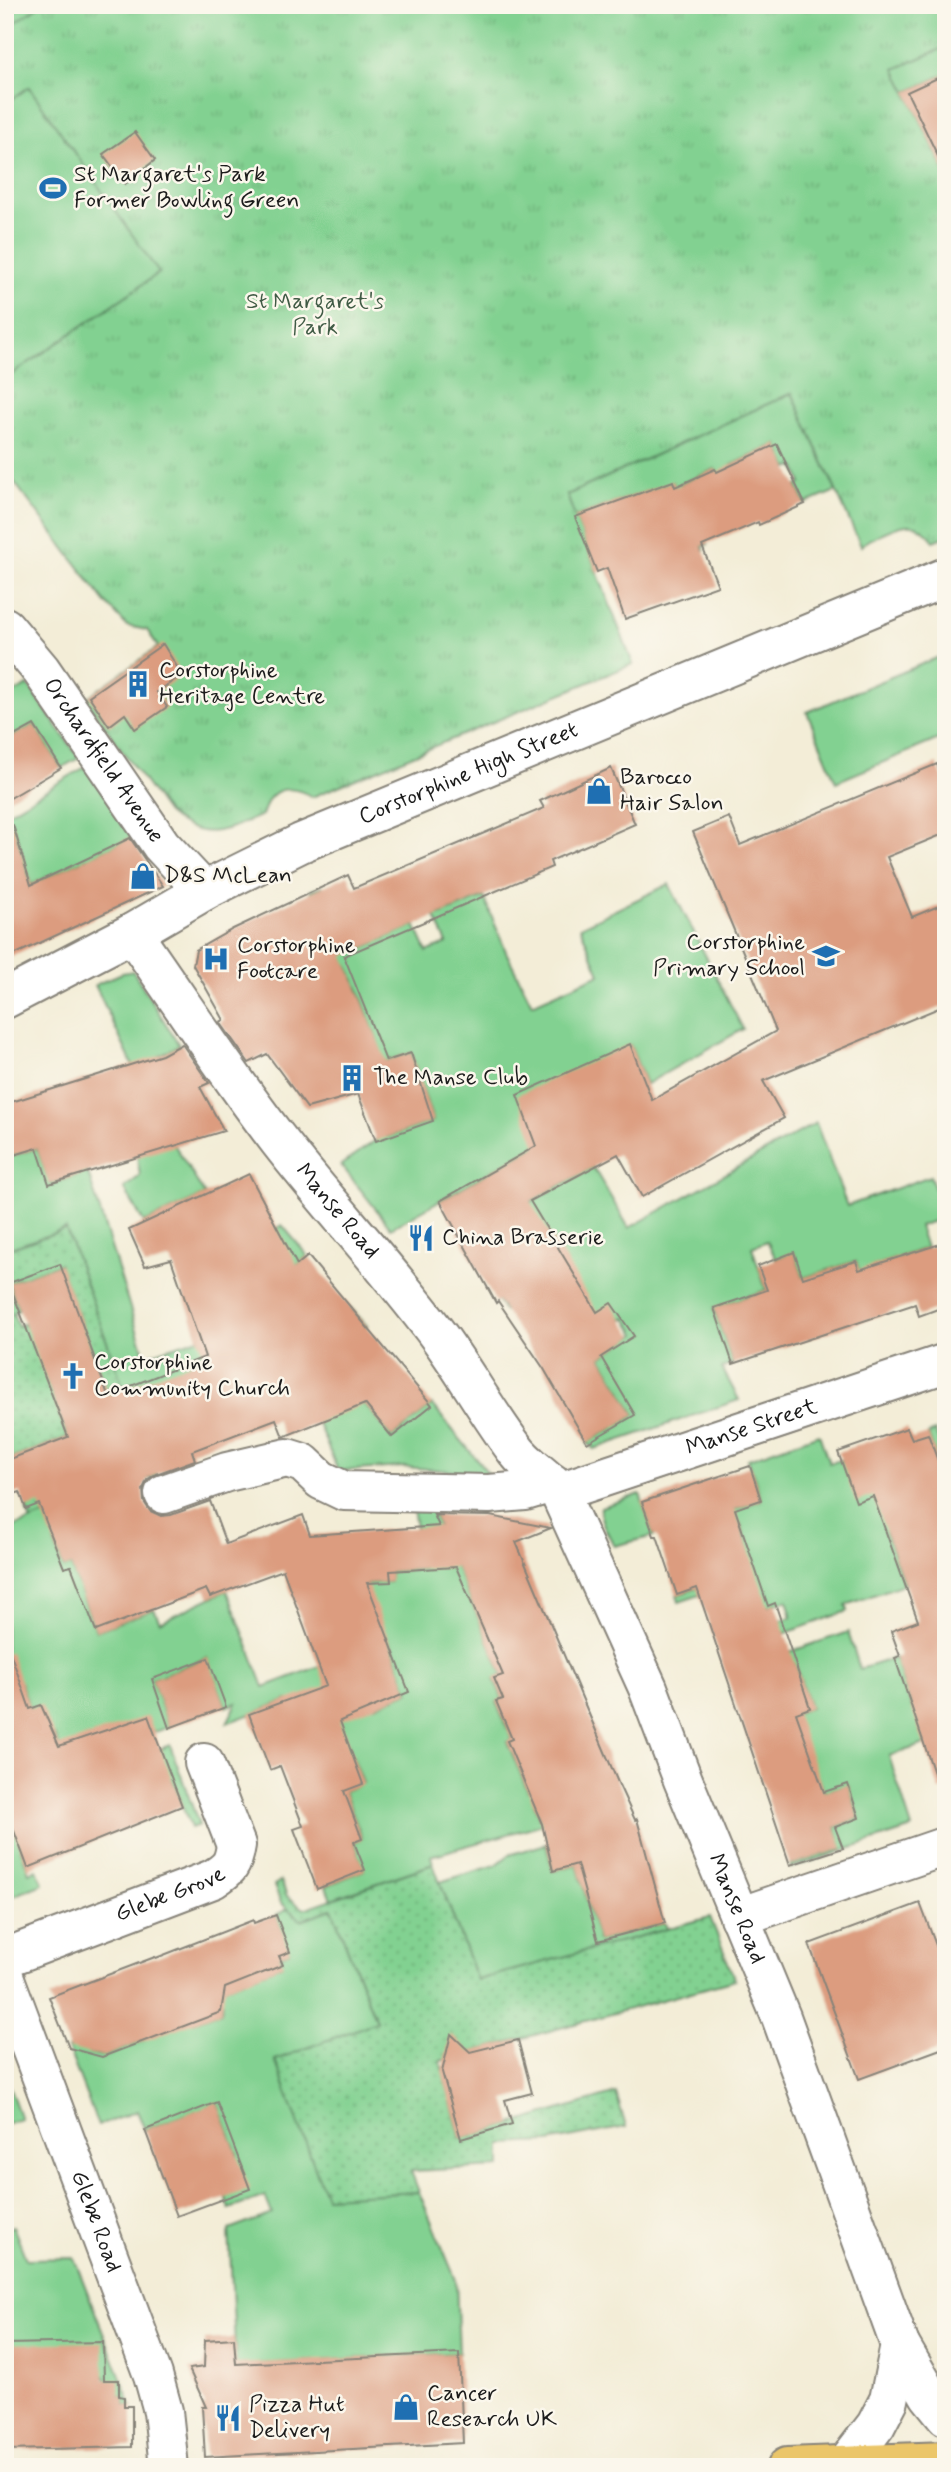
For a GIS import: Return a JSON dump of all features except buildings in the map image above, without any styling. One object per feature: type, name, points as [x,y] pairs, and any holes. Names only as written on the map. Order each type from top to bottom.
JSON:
[{"type":"main road","points":[[787,2467],[946,2461]]},
{"type":"street","name":"Corstorphine High Street","points":[[5,999],[132,933],[204,891],[301,843],[946,577]]},
{"type":"street","name":"Orchardfield Avenue","points":[[5,627],[41,670],[161,845],[204,891]]},
{"type":"street","name":"Manse Road","points":[[132,933],[278,1139],[439,1337],[478,1391],[514,1449],[528,1465],[555,1487],[648,1688],[786,2030],[900,2345],[929,2395],[946,2416]]},
{"type":"street","name":"Manse Street","points":[[555,1487],[946,1363]]},
{"type":"street","points":[[164,1494],[227,1472],[287,1458],[303,1463],[321,1480],[344,1491],[489,1494],[555,1487]]},
{"type":"street","name":"Glebe Grove","points":[[5,1958],[213,1879],[229,1868],[236,1845],[204,1763]]},
{"type":"street","points":[[739,1917],[946,1846]]},
{"type":"street","name":"Glebe Road","points":[[5,1979],[153,2375],[165,2423],[169,2467]]},
{"type":"street","points":[[846,2464],[863,2445],[888,2400],[900,2345]]},
{"type":"green space","name":"St Margaret's Park","points":[[5,5],[946,5],[946,47],[896,69],[946,173],[946,536],[934,541],[923,529],[906,525],[875,536],[861,546],[792,393],[567,495],[633,664],[312,797],[296,790],[279,791],[269,799],[262,815],[236,826],[213,832],[191,828],[180,822],[167,813],[85,699],[158,647],[147,630],[127,626],[106,603],[5,470]]},
{"type":"green space","points":[[5,5],[40,5],[5,30]]},
{"type":"green space","points":[[946,47],[946,74],[907,92],[895,69]]},
{"type":"green space","name":"St Margaret's Park Former Bowling Green","points":[[29,87],[159,273],[5,379],[5,104]]},
{"type":"green space","points":[[792,393],[836,491],[805,504],[797,486],[802,483],[795,466],[788,468],[777,444],[732,465],[723,486],[715,469],[681,484],[708,544],[703,547],[704,550],[692,554],[673,482],[575,517],[567,495]]},
{"type":"green space","points":[[941,656],[946,668],[946,736],[836,782],[807,712]]},
{"type":"green space","points":[[28,685],[79,758],[61,768],[34,725],[13,737],[5,723],[5,698]]},
{"type":"green space","points":[[85,767],[134,837],[31,885],[16,836],[6,814]]},
{"type":"green space","points":[[669,884],[743,1029],[646,1084],[630,1045],[536,1146],[391,1228],[341,1165],[386,1133],[387,1137],[433,1121],[411,1053],[385,1062],[355,981],[310,891],[322,886],[351,953],[415,925],[427,952],[447,943],[435,917],[484,897],[507,954],[532,1004],[600,974],[580,927]]},
{"type":"green space","points":[[133,971],[179,1045],[135,1070],[95,985]]},
{"type":"green space","points":[[152,1108],[205,1195],[144,1223],[124,1188],[140,1176],[137,1156]]},
{"type":"green space","points":[[816,1123],[847,1206],[930,1176],[946,1217],[919,1226],[926,1248],[871,1267],[865,1288],[856,1261],[803,1278],[794,1253],[776,1259],[767,1241],[752,1247],[766,1290],[714,1308],[733,1364],[722,1368],[739,1400],[594,1449],[587,1443],[635,1415],[601,1357],[636,1334],[626,1318],[578,1324],[549,1282],[504,1311],[498,1301],[566,1262],[516,1210],[593,1167],[629,1228]]},
{"type":"green space","points":[[79,1144],[145,1356],[219,1331],[233,1368],[148,1455],[66,1229],[5,1250],[5,1158],[37,1148],[50,1184],[78,1175]]},
{"type":"green space","points":[[282,1225],[308,1256],[290,1271],[351,1308],[367,1326],[328,1359],[392,1437],[432,1405],[489,1474],[404,1467],[338,1471],[245,1250]]},
{"type":"green space","points":[[66,1229],[157,1476],[31,1521],[26,1509],[121,1429],[59,1264],[9,1283],[19,1310],[13,1313],[18,1326],[26,1323],[68,1437],[5,1461],[5,1250]]},
{"type":"green space","points":[[935,1431],[946,1461],[946,1511],[886,1532],[904,1584],[846,1605],[848,1611],[775,1637],[771,1623],[792,1617],[787,1600],[765,1607],[755,1577],[679,1602],[677,1595],[721,1580],[749,1551],[741,1525],[723,1531],[718,1515],[761,1500],[748,1459],[819,1434],[829,1463],[841,1460],[941,1471],[928,1434]]},
{"type":"green space","points":[[640,1494],[654,1536],[614,1546],[602,1522],[601,1507]]},
{"type":"green space","points":[[412,1504],[430,1506],[503,1675],[494,1679],[503,1699],[496,1702],[512,1739],[507,1742],[528,1791],[543,1800],[534,1804],[539,1818],[564,1818],[431,1856],[433,1864],[331,1899],[326,1886],[364,1870],[354,1842],[362,1838],[344,1791],[363,1783],[353,1757],[288,1700],[227,1723],[237,1703],[226,1707],[207,1658],[152,1679],[169,1727],[131,1741],[138,1757],[170,1745],[199,1825],[191,1828],[172,1780],[19,1844],[29,1872],[37,1869],[43,1884],[10,1897],[5,1884],[5,1808],[61,1786],[67,1766],[55,1735],[53,1736],[30,1709],[21,1684],[5,1657],[5,1530],[57,1511],[54,1542],[64,1568],[71,1566],[96,1631],[154,1609],[160,1622],[227,1590],[264,1687],[320,1666],[375,1706],[409,1692],[389,1641],[355,1584],[390,1582],[390,1571],[423,1569]]},
{"type":"green space","points":[[848,1632],[860,1669],[895,1658],[912,1708],[919,1705],[946,1737],[889,1756],[912,1828],[791,1868],[790,1865],[842,1848],[835,1827],[859,1818],[848,1785],[824,1792],[791,1715],[810,1708],[795,1664],[771,1658]]},
{"type":"green space","points":[[546,1844],[553,1871],[577,1864],[598,1941],[665,1923],[667,1929],[477,1980],[440,1882],[496,1865],[509,1855]]},
{"type":"green space","points":[[433,1864],[477,1980],[710,1917],[735,1980],[440,2061],[461,2139],[616,2093],[626,2127],[548,2142],[501,2144],[501,2167],[411,2171],[419,2192],[326,2198],[275,2060],[376,2021],[332,1909],[301,1920],[281,1903],[274,1885],[281,1881],[287,1896],[304,1909]]},
{"type":"green space","points":[[288,1909],[301,1920],[332,1909],[376,2022],[275,2060],[326,2197],[419,2192],[456,2280],[459,2353],[236,2365],[229,2230],[272,2214],[265,2196],[230,2209],[226,2198],[237,2154],[217,2103],[145,2130],[137,2111],[98,2126],[68,2048],[85,2042],[89,2054],[102,2057],[144,2041],[137,2021],[193,2022],[221,2012],[223,2003],[218,1990],[282,1965],[279,1956],[289,1952],[276,1915]]},
{"type":"green space","points":[[5,2075],[21,2119],[5,2124]]},
{"type":"green space","points":[[13,2226],[26,2259],[74,2258],[132,2406],[124,2406],[124,2397],[119,2396],[104,2376],[5,2344],[5,2229]]},
{"type":"place","name":"St Margaret's Park Former Bowling Green","points":[[53,188]]},
{"type":"place","name":"Corstorphine Heritage Centre","points":[[138,684]]},
{"type":"place","name":"Barocco Hair Salon","points":[[599,791]]},
{"type":"place","name":"D&S McLean","points":[[143,876]]},
{"type":"place","name":"Corstorphine Primary School","points":[[826,956]]},
{"type":"place","name":"Corstorphine Footcare","points":[[216,959]]},
{"type":"place","name":"The Manse Club","points":[[352,1078]]},
{"type":"place","name":"China Brasserie","points":[[421,1238]]},
{"type":"place","name":"Corstorphine Community Church","points":[[73,1376]]},
{"type":"place","name":"Cancer Research UK","points":[[406,2407]]},
{"type":"place","name":"Pizza Hut Delivery","points":[[228,2418]]}]
